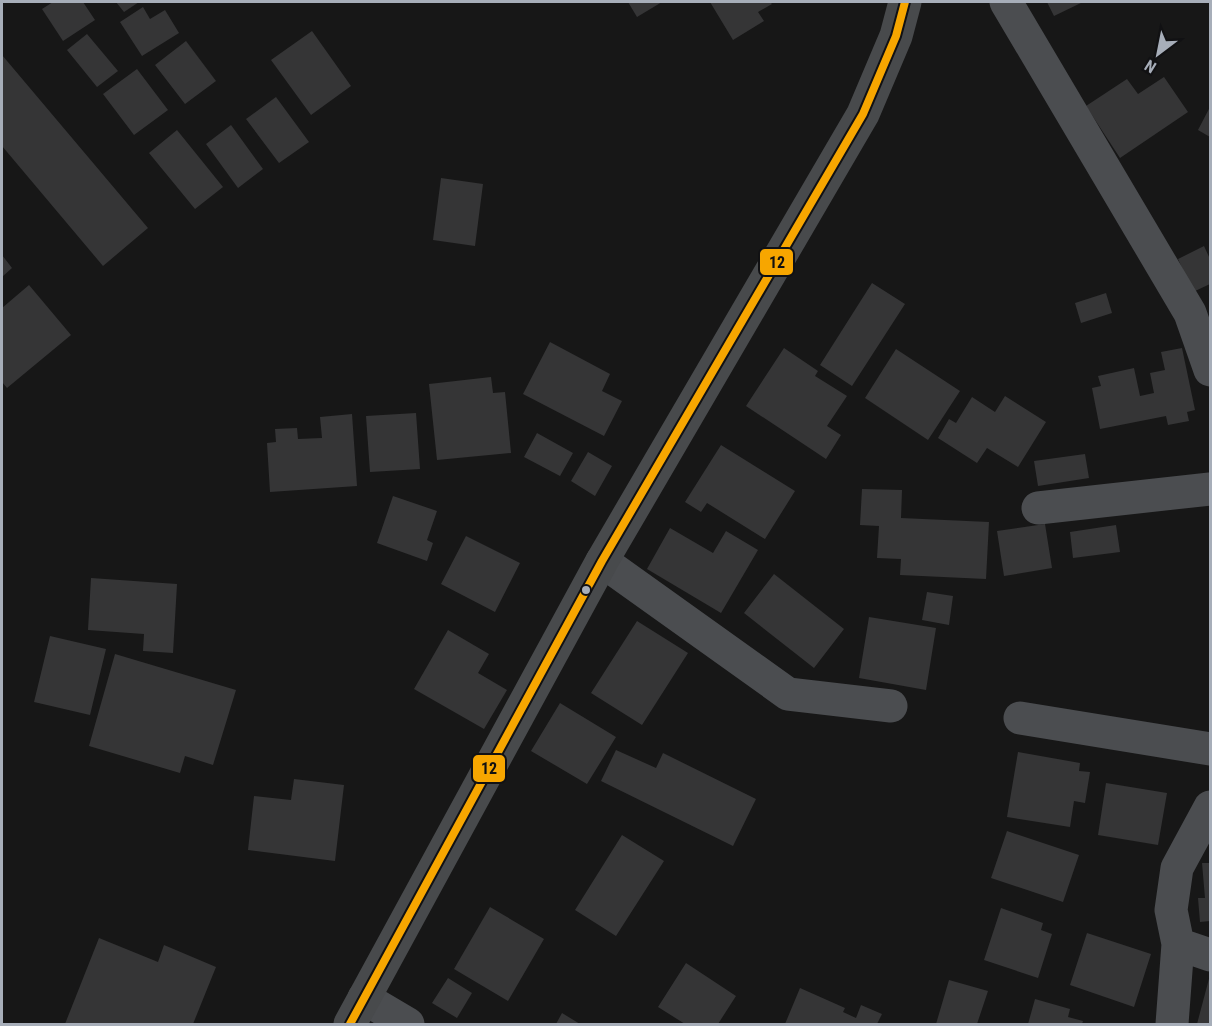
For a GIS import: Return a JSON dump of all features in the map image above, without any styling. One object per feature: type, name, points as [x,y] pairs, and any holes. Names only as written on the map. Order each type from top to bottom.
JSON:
[{"type":"main road","points":[[357,1011],[602,561],[863,114],[896,36],[905,2]]},
{"type":"street","points":[[1006,2],[1190,313],[1210,370]]},
{"type":"street","points":[[1038,508],[1210,489]]},
{"type":"street","points":[[602,561],[788,694],[891,706]]},
{"type":"street","points":[[1020,718],[1210,749]]},
{"type":"street","points":[[1172,1024],[1178,944],[1171,910],[1177,868],[1210,807]]},
{"type":"street","points":[[1178,944],[1210,955]]},
{"type":"street","points":[[357,1011],[408,1024]]},
{"type":"building","points":[[53,2],[83,2],[95,20],[63,41],[42,9]]},
{"type":"building","points":[[116,2],[139,2],[124,12]]},
{"type":"building","points":[[628,2],[662,2],[637,17]]},
{"type":"building","points":[[710,2],[770,2],[772,4],[758,12],[764,21],[733,40]]},
{"type":"building","points":[[1047,2],[1083,2],[1054,16]]},
{"type":"building","points":[[143,7],[150,19],[165,10],[179,33],[142,56],[120,22]]},
{"type":"building","points":[[312,31],[351,86],[311,115],[271,60]]},
{"type":"building","points":[[87,34],[118,71],[97,87],[67,50]]},
{"type":"building","points":[[186,41],[216,81],[185,104],[155,65]]},
{"type":"building","points":[[2,55],[148,228],[103,266],[2,146]]},
{"type":"building","points":[[137,69],[168,110],[134,135],[103,94]]},
{"type":"building","points":[[1164,77],[1188,112],[1120,158],[1086,106],[1127,79],[1138,94]]},
{"type":"building","points":[[276,97],[309,142],[279,163],[246,119]]},
{"type":"building","points":[[1210,107],[1210,137],[1198,130]]},
{"type":"building","points":[[231,125],[263,169],[238,188],[206,144]]},
{"type":"building","points":[[177,130],[223,187],[195,209],[149,153]]},
{"type":"building","points":[[441,178],[483,184],[475,246],[433,240]]},
{"type":"building","points":[[1204,246],[1210,259],[1210,284],[1193,292],[1178,259]]},
{"type":"building","points":[[2,255],[12,268],[2,277]]},
{"type":"building","points":[[872,283],[905,304],[852,386],[820,365]]},
{"type":"building","points":[[29,285],[71,335],[7,388],[2,382],[2,308]]},
{"type":"building","points":[[1106,293],[1112,313],[1081,323],[1075,303]]},
{"type":"building","points":[[550,342],[610,374],[602,391],[622,401],[604,436],[523,394]]},
{"type":"building","points":[[784,348],[818,371],[815,376],[847,396],[827,426],[841,435],[826,459],[746,406]]},
{"type":"building","points":[[1182,348],[1195,410],[1187,412],[1189,421],[1168,425],[1166,416],[1100,429],[1092,388],[1101,386],[1098,376],[1134,368],[1140,396],[1154,393],[1150,373],[1165,370],[1161,352]]},
{"type":"building","points":[[896,349],[960,391],[928,440],[865,398]]},
{"type":"building","points":[[491,377],[493,393],[505,392],[511,453],[437,460],[429,384]]},
{"type":"building","points":[[1005,396],[1046,422],[1018,467],[987,448],[977,463],[938,438],[949,419],[956,423],[972,397],[995,412]]},
{"type":"building","points":[[416,413],[420,469],[370,472],[366,416]]},
{"type":"building","points":[[352,414],[357,486],[270,492],[267,443],[276,442],[275,429],[297,428],[298,439],[322,438],[320,417]]},
{"type":"building","points":[[537,433],[573,453],[560,476],[524,457]]},
{"type":"building","points":[[721,445],[795,491],[765,539],[707,503],[701,512],[685,502]]},
{"type":"building","points":[[588,452],[612,466],[595,496],[571,481]]},
{"type":"building","points":[[1085,454],[1089,478],[1038,486],[1034,461]]},
{"type":"building","points":[[862,489],[902,490],[901,518],[989,522],[986,579],[900,575],[901,559],[877,558],[879,526],[860,525]]},
{"type":"building","points":[[393,496],[437,511],[427,540],[433,543],[427,561],[377,543]]},
{"type":"building","points":[[1045,524],[1052,568],[1004,576],[997,531]]},
{"type":"building","points":[[1116,525],[1120,552],[1073,558],[1070,532]]},
{"type":"building","points":[[670,528],[713,553],[726,531],[758,550],[721,613],[647,569]]},
{"type":"building","points":[[466,536],[520,563],[495,612],[441,584]]},
{"type":"building","points":[[774,574],[844,629],[814,668],[744,613]]},
{"type":"building","points":[[91,578],[177,584],[173,653],[143,651],[144,634],[88,630]]},
{"type":"building","points":[[927,592],[953,596],[949,625],[922,620]]},
{"type":"building","points":[[869,617],[936,628],[926,690],[859,678]]},
{"type":"building","points":[[637,621],[688,653],[642,725],[591,693]]},
{"type":"building","points":[[448,630],[489,654],[478,673],[507,690],[484,729],[414,689]]},
{"type":"building","points":[[50,636],[106,649],[90,715],[34,702]]},
{"type":"building","points":[[115,654],[236,690],[213,765],[185,756],[180,773],[89,746]]},
{"type":"building","points":[[560,703],[616,737],[587,784],[531,751]]},
{"type":"building","points":[[616,750],[656,768],[663,753],[756,799],[733,846],[601,781]]},
{"type":"building","points":[[1018,752],[1080,763],[1079,771],[1090,772],[1085,803],[1074,801],[1070,827],[1007,817]]},
{"type":"building","points":[[294,779],[344,785],[335,861],[248,850],[254,796],[291,800]]},
{"type":"building","points":[[1106,783],[1167,793],[1158,845],[1098,835]]},
{"type":"building","points":[[1007,831],[1079,855],[1063,902],[991,878]]},
{"type":"building","points":[[622,835],[664,861],[616,936],[575,910]]},
{"type":"building","points":[[1202,863],[1210,863],[1210,921],[1200,922],[1198,898],[1205,898]]},
{"type":"building","points":[[490,907],[544,939],[508,1001],[454,969]]},
{"type":"building","points":[[1001,908],[1043,923],[1041,930],[1052,934],[1038,978],[984,960]]},
{"type":"building","points":[[1087,933],[1151,954],[1134,1007],[1070,985]]},
{"type":"building","points":[[99,938],[158,962],[164,945],[216,967],[193,1024],[65,1024]]},
{"type":"building","points":[[686,963],[736,996],[718,1024],[685,1024],[658,1007]]},
{"type":"building","points":[[1210,975],[1210,1024],[1197,1024]]},
{"type":"building","points":[[448,978],[472,993],[457,1018],[432,1003]]},
{"type":"building","points":[[949,980],[988,991],[977,1024],[936,1024]]},
{"type":"building","points":[[800,988],[845,1008],[843,1012],[856,1018],[861,1005],[882,1014],[877,1024],[785,1024]]},
{"type":"building","points":[[1035,999],[1070,1009],[1068,1017],[1083,1021],[1082,1024],[1028,1024]]},
{"type":"building","points":[[562,1013],[580,1024],[556,1024]]},
{"type":"transit line","name":"12","points":[[350,1024],[602,561],[863,114],[896,36],[905,2]]}]
